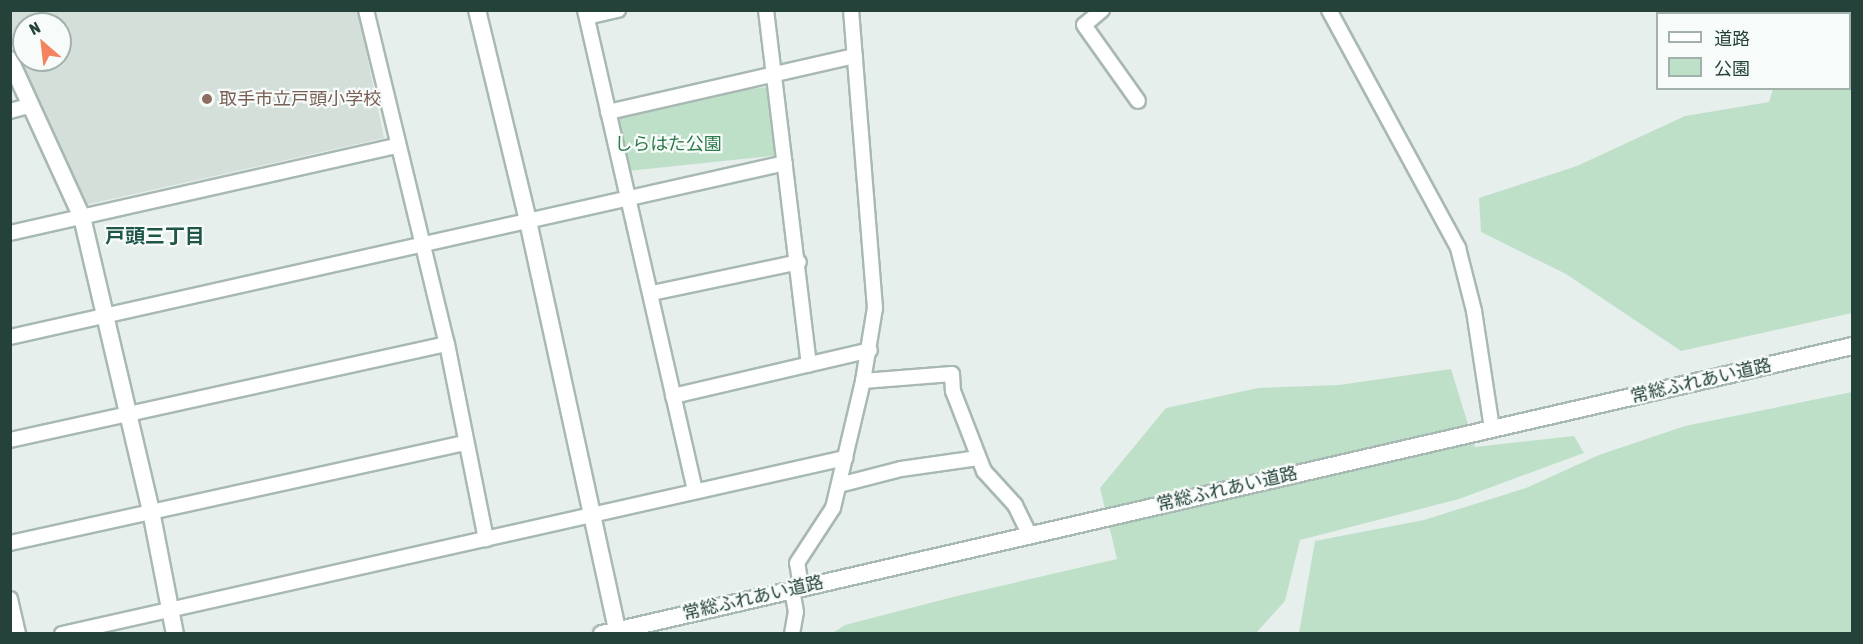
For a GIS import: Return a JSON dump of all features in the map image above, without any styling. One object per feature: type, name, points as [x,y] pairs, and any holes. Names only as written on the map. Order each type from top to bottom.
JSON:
[{"type":"street","points":[[366,10],[421,246],[447,344],[465,443],[486,538]]},
{"type":"street","points":[[477,10],[528,221],[591,514],[609,632]]},
{"type":"street","points":[[618,10],[586,14],[652,293],[695,490]]},
{"type":"street","points":[[766,10],[799,262],[809,364]]},
{"type":"street","points":[[792,633],[796,612],[797,563],[833,508],[870,350],[874,283],[851,10]]},
{"type":"street","points":[[1102,10],[1084,25],[1138,101]]},
{"type":"street","points":[[1329,10],[1458,248],[1474,311],[1492,429]]},
{"type":"street","points":[[608,112],[855,56]]},
{"type":"street","points":[[10,60],[29,106],[82,217],[151,511],[175,633]]},
{"type":"street","points":[[10,111],[29,106]]},
{"type":"street","points":[[10,233],[397,146]]},
{"type":"street","points":[[10,337],[785,163]]},
{"type":"street","points":[[652,293],[799,262]]},
{"type":"street","points":[[10,440],[447,344]]},
{"type":"street","name":"常総ふれあい道路","points":[[609,632],[1852,346]]},
{"type":"street","points":[[673,396],[870,350]]},
{"type":"street","points":[[863,381],[952,374],[953,391],[984,471],[1015,505],[1029,534]]},
{"type":"street","points":[[10,543],[465,443]]},
{"type":"street","points":[[62,633],[170,612],[695,490],[845,458]]},
{"type":"street","points":[[839,485],[901,469],[978,458]]},
{"type":"street","points":[[10,599],[18,633]]},
{"type":"shaded area","name":"取手市立戸頭小学校","points":[[10,11],[358,11],[384,138],[85,205],[27,72],[72,72],[72,12],[12,12],[12,38]]},
{"type":"green space","points":[[1852,11],[1852,313],[1681,351],[1566,274],[1481,232],[1479,198],[1577,166],[1685,116],[1769,102],[1773,90],[1851,90],[1851,12],[1800,12]]},
{"type":"green space","name":"しらはた公園","points":[[768,87],[775,156],[623,172],[616,103]]},
{"type":"green space","points":[[1451,369],[1475,447],[1574,436],[1584,453],[1459,499],[1300,540],[1285,601],[1256,633],[831,634],[845,625],[1117,559],[1100,488],[1166,408],[1258,388],[1339,385]]},
{"type":"green space","points":[[1852,392],[1852,633],[1299,633],[1315,541],[1424,520],[1526,488],[1599,455],[1685,426]]},
{"type":"place","name":"取手市立戸頭小学校","points":[[207,99]]},
{"type":"district","name":"戸頭三丁目","points":[[155,235]]}]
